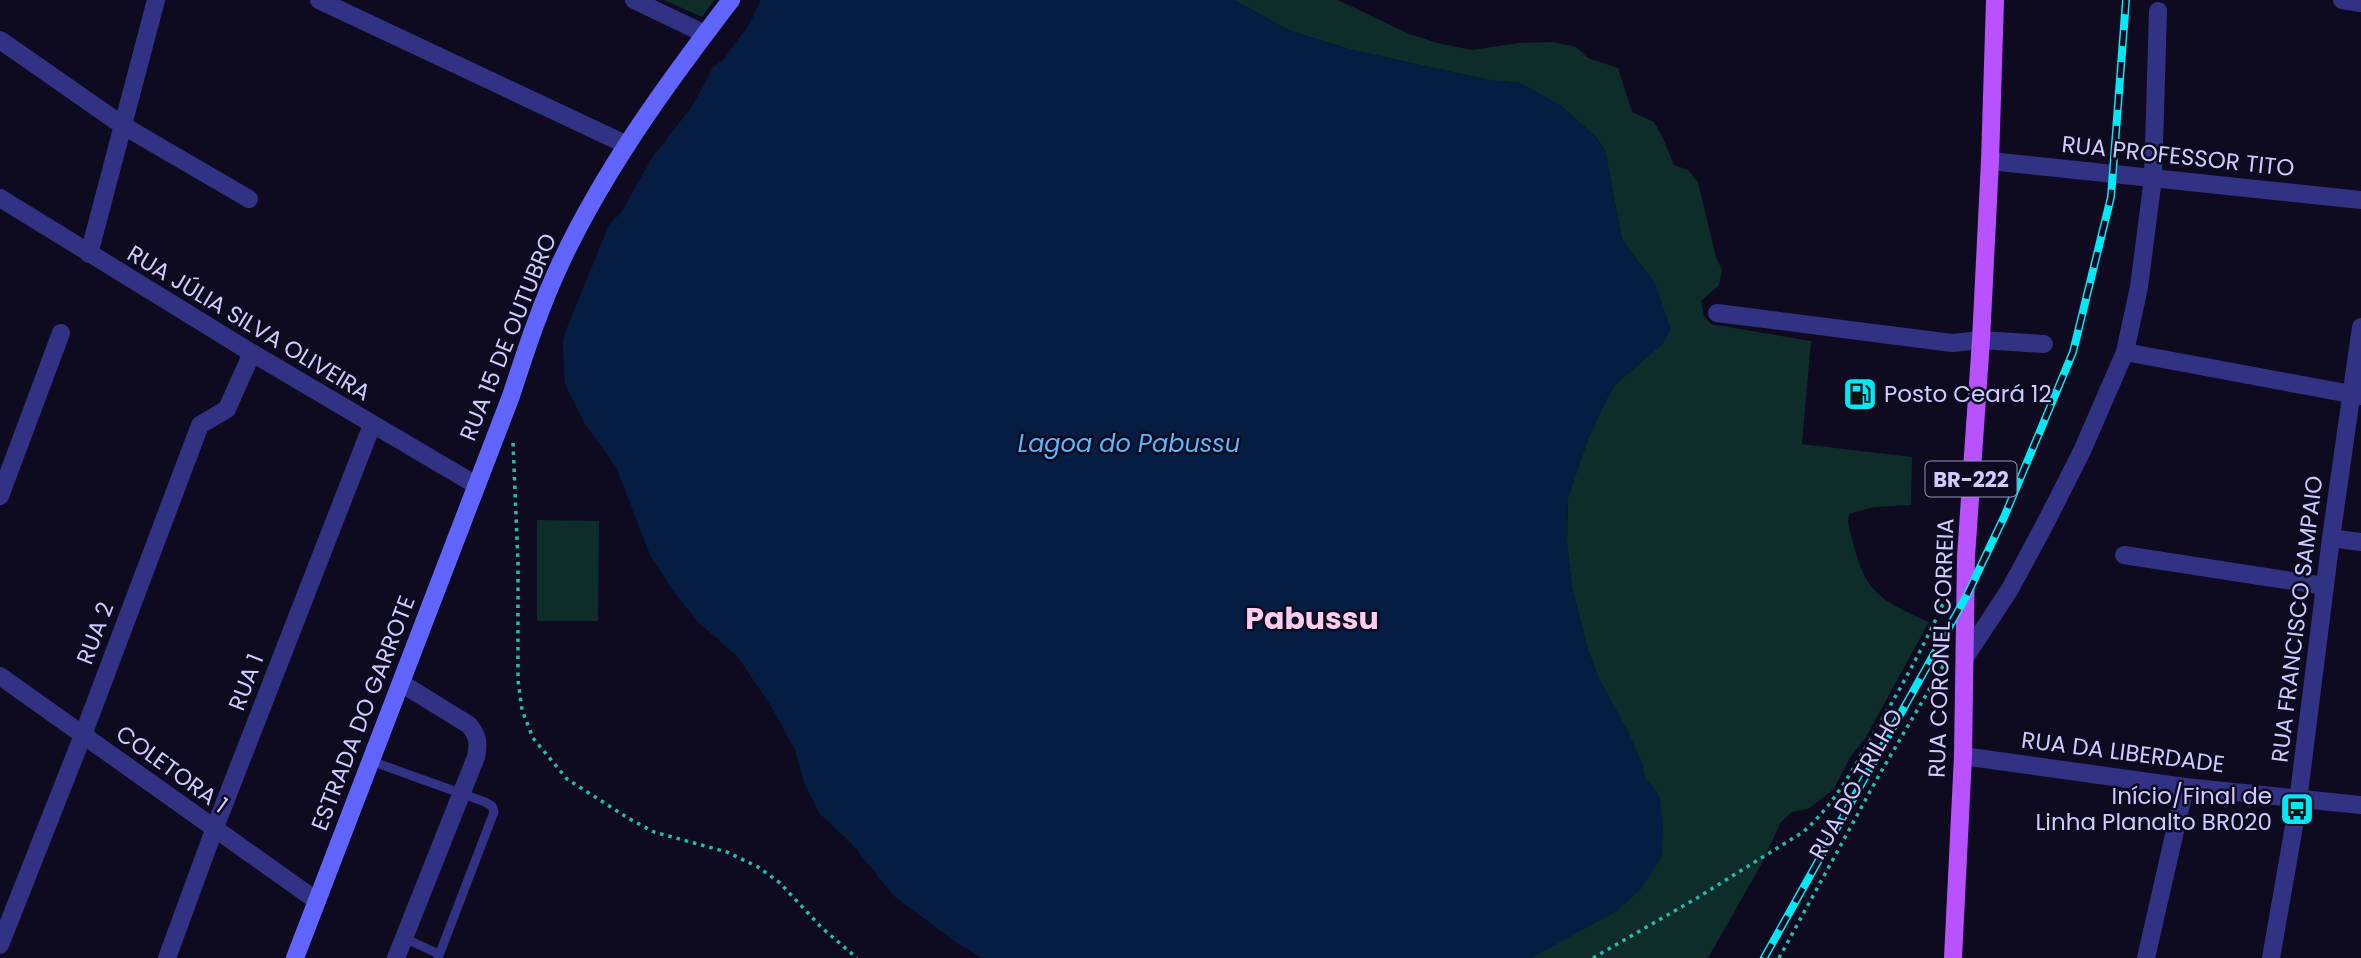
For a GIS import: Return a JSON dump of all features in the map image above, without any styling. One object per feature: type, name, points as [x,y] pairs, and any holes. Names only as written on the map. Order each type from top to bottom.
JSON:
[{"type":"main road","name":"RUA 15 DE OUTUBRO","points":[[476,485],[511,396],[534,325],[580,223],[627,145],[731,0]]},
{"type":"main road","name":"RUA CORONEL CORREIA","points":[[1952,958],[1963,756],[1966,556],[1981,340],[1995,0]]},
{"type":"main road","name":"ESTRADA DO GARROTE","points":[[295,958],[476,485]]},
{"type":"street","points":[[89,254],[156,0]]},
{"type":"street","points":[[319,0],[627,145]]},
{"type":"street","points":[[634,0],[705,34]]},
{"type":"street","points":[[2342,0],[2361,3]]},
{"type":"street","points":[[1966,656],[2010,589],[2044,526],[2082,451],[2125,352],[2141,275],[2153,178],[2158,11]]},
{"type":"street","points":[[0,40],[122,125],[249,199]]},
{"type":"street","name":"RUA PROFESSOR TITO","points":[[1990,161],[2361,200]]},
{"type":"street","name":"RUA JÚLIA SILVA OLIVEIRA","points":[[0,198],[252,353],[476,485]]},
{"type":"street","points":[[1717,313],[1952,343],[1981,340],[2044,344]]},
{"type":"street","name":"RUA FRANCISCO SAMPAIO","points":[[2271,958],[2299,798],[2331,538],[2356,395],[2361,327]]},
{"type":"street","points":[[0,496],[61,333]]},
{"type":"street","points":[[2125,352],[2356,395]]},
{"type":"street","name":"RUA 2","points":[[0,945],[200,425],[227,409],[252,353]]},
{"type":"street","name":"RUA 1","points":[[167,958],[372,425]]},
{"type":"street","points":[[2331,538],[2361,542]]},
{"type":"street","points":[[2124,555],[2325,586]]},
{"type":"street","name":"COLETORA 1","points":[[0,676],[317,901]]},
{"type":"street","points":[[396,958],[476,757],[478,745],[476,734],[469,724],[401,684]]},
{"type":"street","name":"RUA DA LIBERDADE","points":[[1963,756],[2185,787],[2361,805]]},
{"type":"street","points":[[2146,958],[2185,787]]},
{"type":"lane","points":[[371,761],[485,802],[492,806],[494,812],[439,956],[404,938]]},
{"type":"path","points":[[513,438],[518,563],[518,680],[522,710],[533,738],[567,779],[628,818],[654,832],[727,852],[758,867],[780,883],[822,928],[857,958]]},
{"type":"path","points":[[1593,958],[1697,898],[1803,832],[1813,823],[1832,802],[1892,704],[1935,625],[1951,588]]},
{"type":"path","name":"RUA DO TRILHO","points":[[1779,958],[1878,777],[1966,628]]},
{"type":"green space","points":[[664,0],[714,0],[702,17]]},
{"type":"green space","points":[[1234,0],[1338,0],[1409,34],[1441,44],[1472,50],[1519,43],[1553,42],[1576,47],[1588,58],[1618,68],[1632,112],[1654,122],[1674,165],[1688,170],[1698,182],[1716,257],[1722,270],[1719,285],[1701,301],[1704,316],[1711,324],[1811,341],[1802,444],[1912,457],[1911,505],[1874,507],[1849,514],[1848,522],[1858,561],[1871,586],[1893,604],[1929,622],[1866,737],[1851,756],[1833,790],[1808,809],[1792,812],[1781,822],[1762,863],[1708,958],[1531,958],[1657,792],[1645,779],[1642,764],[1629,734],[1599,679],[1588,650],[1572,588],[1567,543],[1568,497],[1588,439],[1607,398],[1616,384],[1663,343],[1655,284],[1622,240],[1605,150],[1596,137],[1561,106],[1520,83],[1489,80],[1352,50],[1288,30]]},
{"type":"green space","points":[[537,520],[599,521],[598,621],[537,621]]},
{"type":"water","name":"Lagoa do Pabussu","points":[[761,0],[1234,0],[1288,30],[1352,50],[1489,80],[1520,83],[1561,106],[1596,137],[1605,150],[1622,240],[1655,284],[1671,329],[1663,343],[1616,384],[1607,398],[1588,439],[1568,498],[1567,543],[1572,588],[1588,650],[1599,679],[1629,734],[1642,764],[1645,779],[1660,799],[1662,856],[1641,889],[1617,911],[1531,958],[981,958],[894,896],[851,843],[820,814],[805,785],[795,750],[771,706],[737,656],[700,624],[676,595],[651,557],[616,467],[585,424],[565,384],[563,342],[566,330],[609,225],[622,211],[652,158],[693,105],[713,67],[723,60],[750,23]]},
{"type":"railway","points":[[1764,958],[1967,595],[2005,515],[2073,352],[2111,197],[2126,0]]},
{"type":"place","name":"Posto Ceará 12","points":[[1860,394]]},
{"type":"place","name":"Início/Final de Linha Planalto BR020","points":[[2297,809]]},
{"type":"district","name":"Pabussu","points":[[1312,618]]}]
